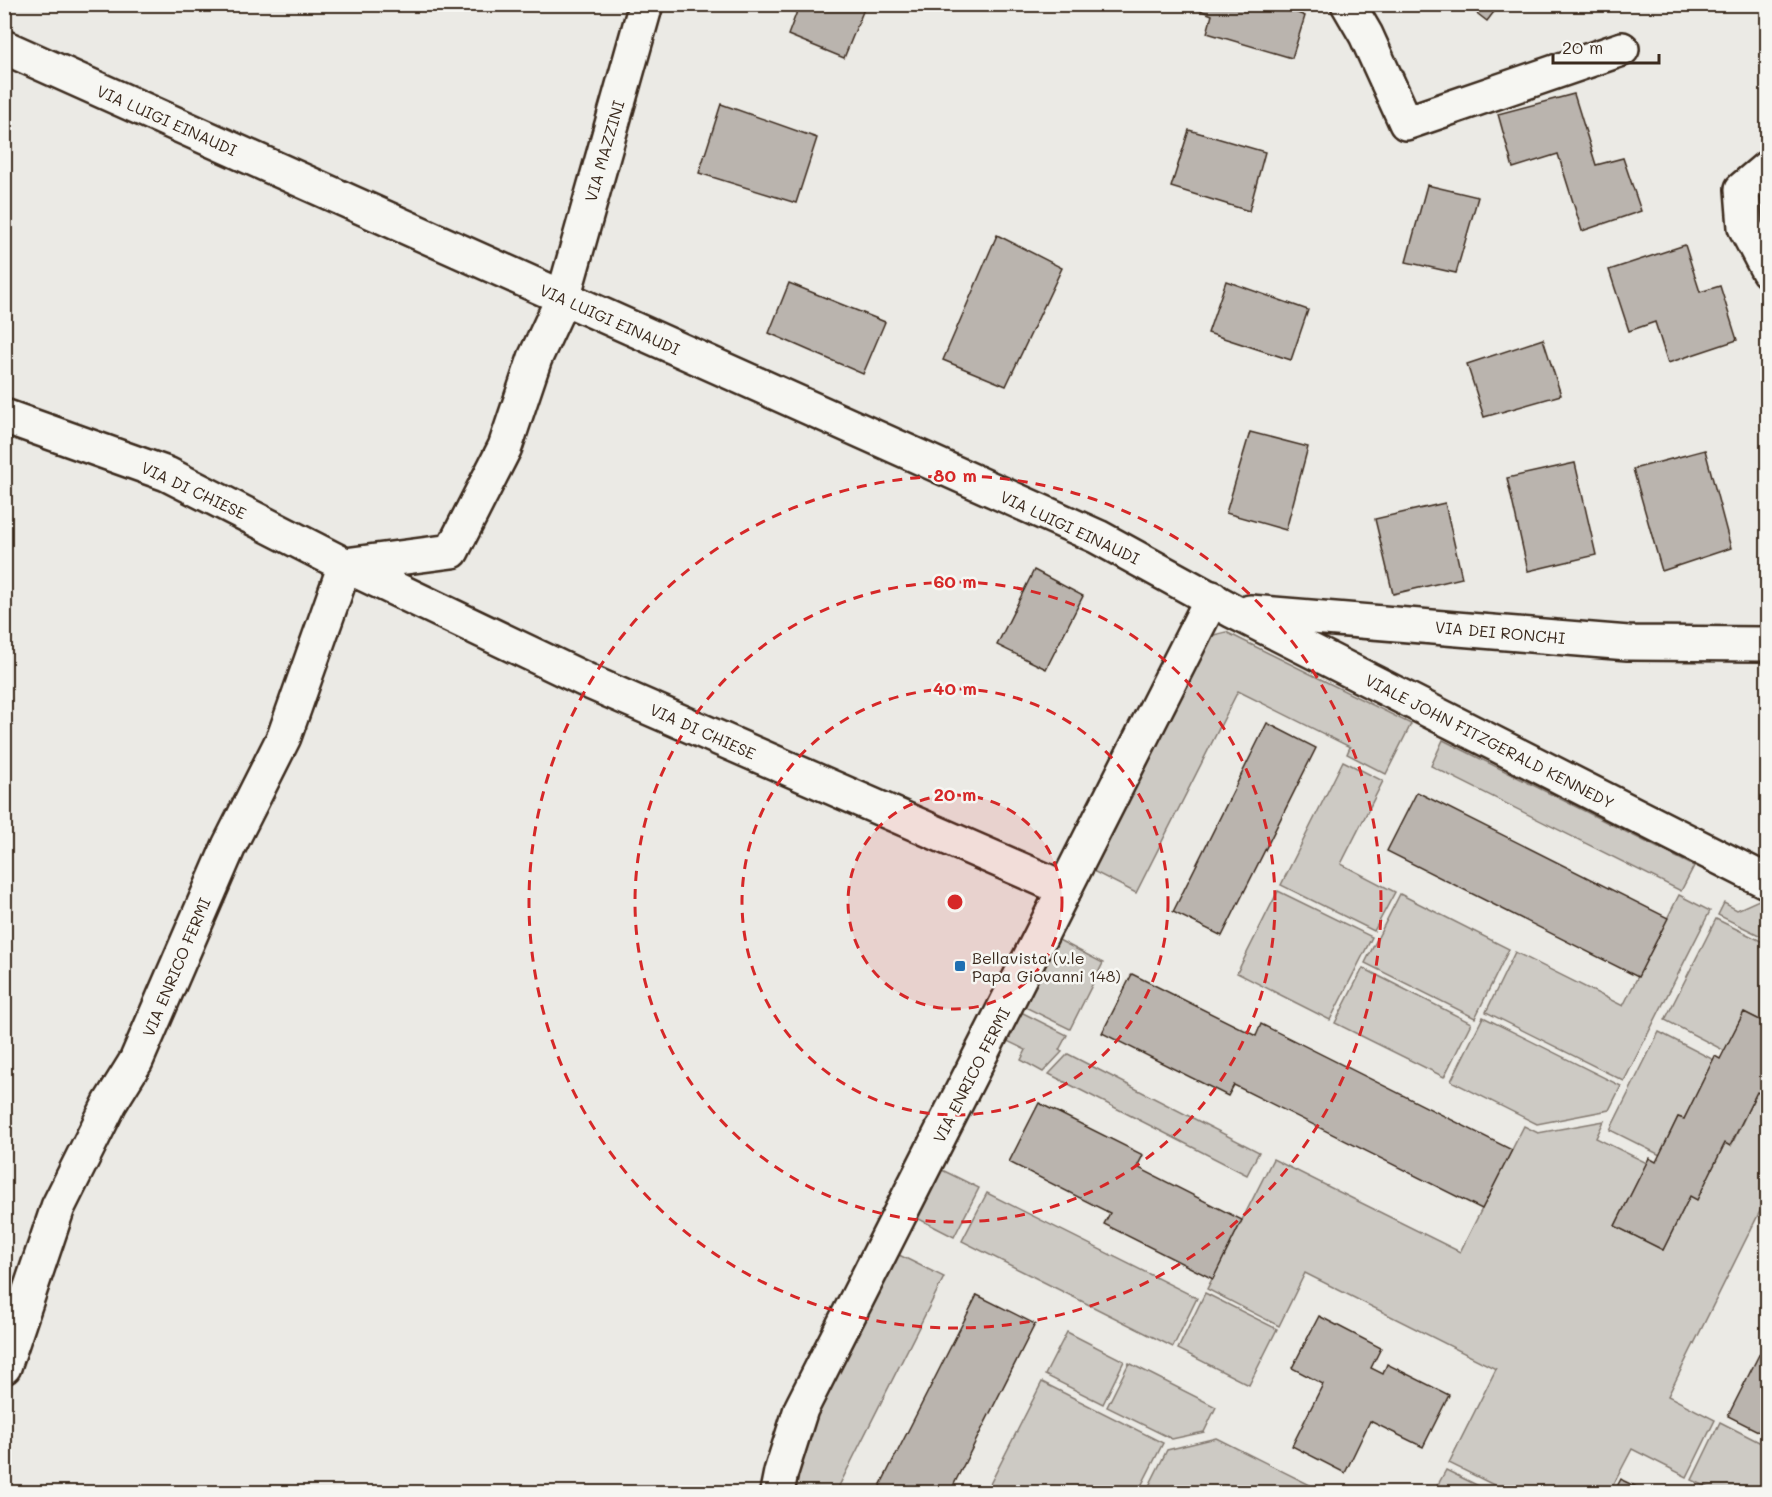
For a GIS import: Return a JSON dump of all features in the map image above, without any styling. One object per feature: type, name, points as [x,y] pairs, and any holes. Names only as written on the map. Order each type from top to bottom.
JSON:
[{"type":"street","name":"VIA MAZZINI","points":[[563,298],[646,4]]},
{"type":"street","points":[[1348,4],[1366,35],[1406,123],[1622,49]]},
{"type":"street","name":"VIA LUIGI EINAUDI","points":[[4,47],[1098,537],[1223,604]]},
{"type":"street","points":[[1767,167],[1742,189],[1745,227],[1767,271]]},
{"type":"street","points":[[345,565],[452,552],[505,447],[536,358],[563,298]]},
{"type":"street","name":"VIA DI CHIESE","points":[[4,416],[167,474],[345,565],[592,683],[1065,889]]},
{"type":"street","name":"VIA ENRICO FERMI","points":[[4,1367],[58,1207],[111,1103],[136,1061],[229,846],[284,737],[345,565]]},
{"type":"street","name":"VIA ENRICO FERMI","points":[[777,1492],[801,1409],[1065,889],[1223,604]]},
{"type":"street","name":"VIA DEI RONCHI","points":[[1223,604],[1629,643],[1762,644],[1767,642]]},
{"type":"street","name":"VIALE JOHN FITZGERALD KENNEDY","points":[[1223,604],[1767,882]]},
{"type":"shaded area","points":[[1226,632],[1411,724],[1386,774],[1347,754],[1350,747],[1238,691],[1136,893],[1089,869],[1206,637]]},
{"type":"shaded area","points":[[1443,740],[1694,866],[1681,891],[1431,766]]},
{"type":"shaded area","points":[[1343,761],[1383,781],[1341,864],[1395,892],[1374,931],[1281,885]]},
{"type":"shaded area","points":[[1278,891],[1372,937],[1330,1020],[1237,973]]},
{"type":"shaded area","points":[[1400,894],[1509,949],[1475,1018],[1365,963]]},
{"type":"shaded area","points":[[1679,895],[1710,911],[1624,1081],[1486,1012],[1515,952],[1623,1006]]},
{"type":"shaded area","points":[[1761,899],[1767,903],[1767,939],[1718,915],[1724,903],[1737,910]]},
{"type":"shaded area","points":[[1716,919],[1767,944],[1767,1024],[1744,1012],[1725,1051],[1665,1020]]},
{"type":"shaded area","points":[[1055,938],[1103,963],[1070,1029],[1021,1005]]},
{"type":"shaded area","points":[[1363,968],[1471,1023],[1444,1077],[1335,1023]]},
{"type":"shaded area","points":[[1017,1010],[1067,1035],[1059,1050],[1062,1052],[1043,1072],[1021,1060],[1026,1050],[1003,1039]]},
{"type":"shaded area","points":[[1483,1017],[1621,1086],[1609,1110],[1537,1124],[1451,1081]]},
{"type":"shaded area","points":[[1659,1032],[1714,1060],[1684,1119],[1678,1117],[1660,1155],[1610,1130]]},
{"type":"shaded area","points":[[1068,1054],[1259,1152],[1247,1175],[1049,1074]]},
{"type":"shaded area","points":[[1767,1084],[1767,1197],[1668,1396],[1715,1420],[1687,1477],[1632,1449],[1610,1491],[1607,1489],[1605,1492],[1508,1492],[1449,1463],[1496,1369],[1305,1273],[1279,1326],[1207,1289],[1273,1159],[1460,1252],[1524,1126],[1538,1133],[1604,1121],[1596,1138],[1647,1163],[1615,1226],[1663,1250],[1690,1196],[1697,1199],[1725,1143],[1731,1146],[1757,1092],[1764,1092]]},
{"type":"shaded area","points":[[938,1168],[979,1188],[954,1237],[913,1216]]},
{"type":"shaded area","points":[[987,1193],[1197,1298],[1173,1347],[962,1241]]},
{"type":"shaded area","points":[[895,1253],[944,1277],[836,1492],[794,1492],[804,1449],[819,1403]]},
{"type":"shaded area","points":[[1205,1293],[1277,1329],[1249,1385],[1178,1349]]},
{"type":"shaded area","points":[[1067,1332],[1124,1361],[1103,1404],[1045,1375]]},
{"type":"shaded area","points":[[1129,1363],[1216,1407],[1204,1432],[1172,1439],[1107,1407]]},
{"type":"shaded area","points":[[1042,1382],[1163,1443],[1138,1492],[986,1492]]},
{"type":"shaded area","points":[[1720,1422],[1767,1446],[1767,1492],[1718,1492],[1692,1480]]},
{"type":"shaded area","points":[[1216,1438],[1324,1492],[1146,1492],[1167,1450]]},
{"type":"shaded area","points":[[1446,1470],[1491,1492],[1434,1492]]},
{"type":"building","points":[[795,4],[866,4],[844,58],[788,35],[799,6]]},
{"type":"building","points":[[1199,4],[1280,4],[1280,6],[1305,16],[1292,58],[1207,33],[1212,15],[1197,9]]},
{"type":"building","points":[[1465,4],[1500,4],[1487,21]]},
{"type":"building","points":[[1574,94],[1596,165],[1623,158],[1641,211],[1582,231],[1558,154],[1513,168],[1498,114]]},
{"type":"building","points":[[721,104],[817,138],[796,203],[699,173]]},
{"type":"building","points":[[1189,130],[1265,152],[1249,211],[1171,187]]},
{"type":"building","points":[[1427,185],[1478,197],[1456,273],[1406,262]]},
{"type":"building","points":[[997,235],[1062,268],[1006,386],[943,360]]},
{"type":"building","points":[[1685,245],[1700,292],[1720,286],[1737,340],[1668,363],[1655,322],[1629,331],[1609,270]]},
{"type":"building","points":[[1226,281],[1308,310],[1291,360],[1208,333]]},
{"type":"building","points":[[789,283],[885,322],[863,374],[769,333]]},
{"type":"building","points":[[1543,339],[1561,395],[1484,417],[1467,364]]},
{"type":"building","points":[[1250,432],[1308,447],[1286,530],[1226,513]]},
{"type":"building","points":[[1705,450],[1731,548],[1662,571],[1633,469]]},
{"type":"building","points":[[1575,463],[1596,555],[1528,571],[1507,478]]},
{"type":"building","points":[[1445,503],[1462,578],[1393,594],[1375,519]]},
{"type":"building","points":[[1034,570],[1083,596],[1046,669],[997,645]]},
{"type":"building","points":[[1267,723],[1316,748],[1222,936],[1173,912]]},
{"type":"building","points":[[1417,792],[1668,918],[1638,977],[1387,851]]},
{"type":"building","points":[[1132,974],[1256,1036],[1261,1024],[1512,1150],[1482,1209],[1234,1085],[1228,1096],[1102,1033]]},
{"type":"building","points":[[1744,1012],[1768,1024],[1768,1084],[1762,1095],[1757,1092],[1730,1146],[1725,1143],[1697,1200],[1690,1196],[1663,1250],[1615,1226],[1649,1158],[1656,1162],[1678,1117],[1684,1119],[1715,1056],[1720,1059]]},
{"type":"building","points":[[1039,1103],[1143,1155],[1137,1167],[1242,1220],[1213,1279],[1104,1224],[1110,1213],[1009,1162]]},
{"type":"building","points":[[977,1295],[1035,1324],[950,1492],[877,1492]]},
{"type":"building","points":[[1319,1316],[1381,1348],[1371,1368],[1383,1374],[1387,1364],[1449,1395],[1423,1447],[1370,1421],[1345,1473],[1292,1446],[1323,1384],[1292,1368]]},
{"type":"building","points":[[1768,1337],[1768,1436],[1728,1416]]},
{"type":"building","points":[[1621,1479],[1624,1481],[1647,1492],[1614,1492]]},
{"type":"place","name":"Bellavista (v.le Papa Giovanni 148)","points":[[960,966]]}]
